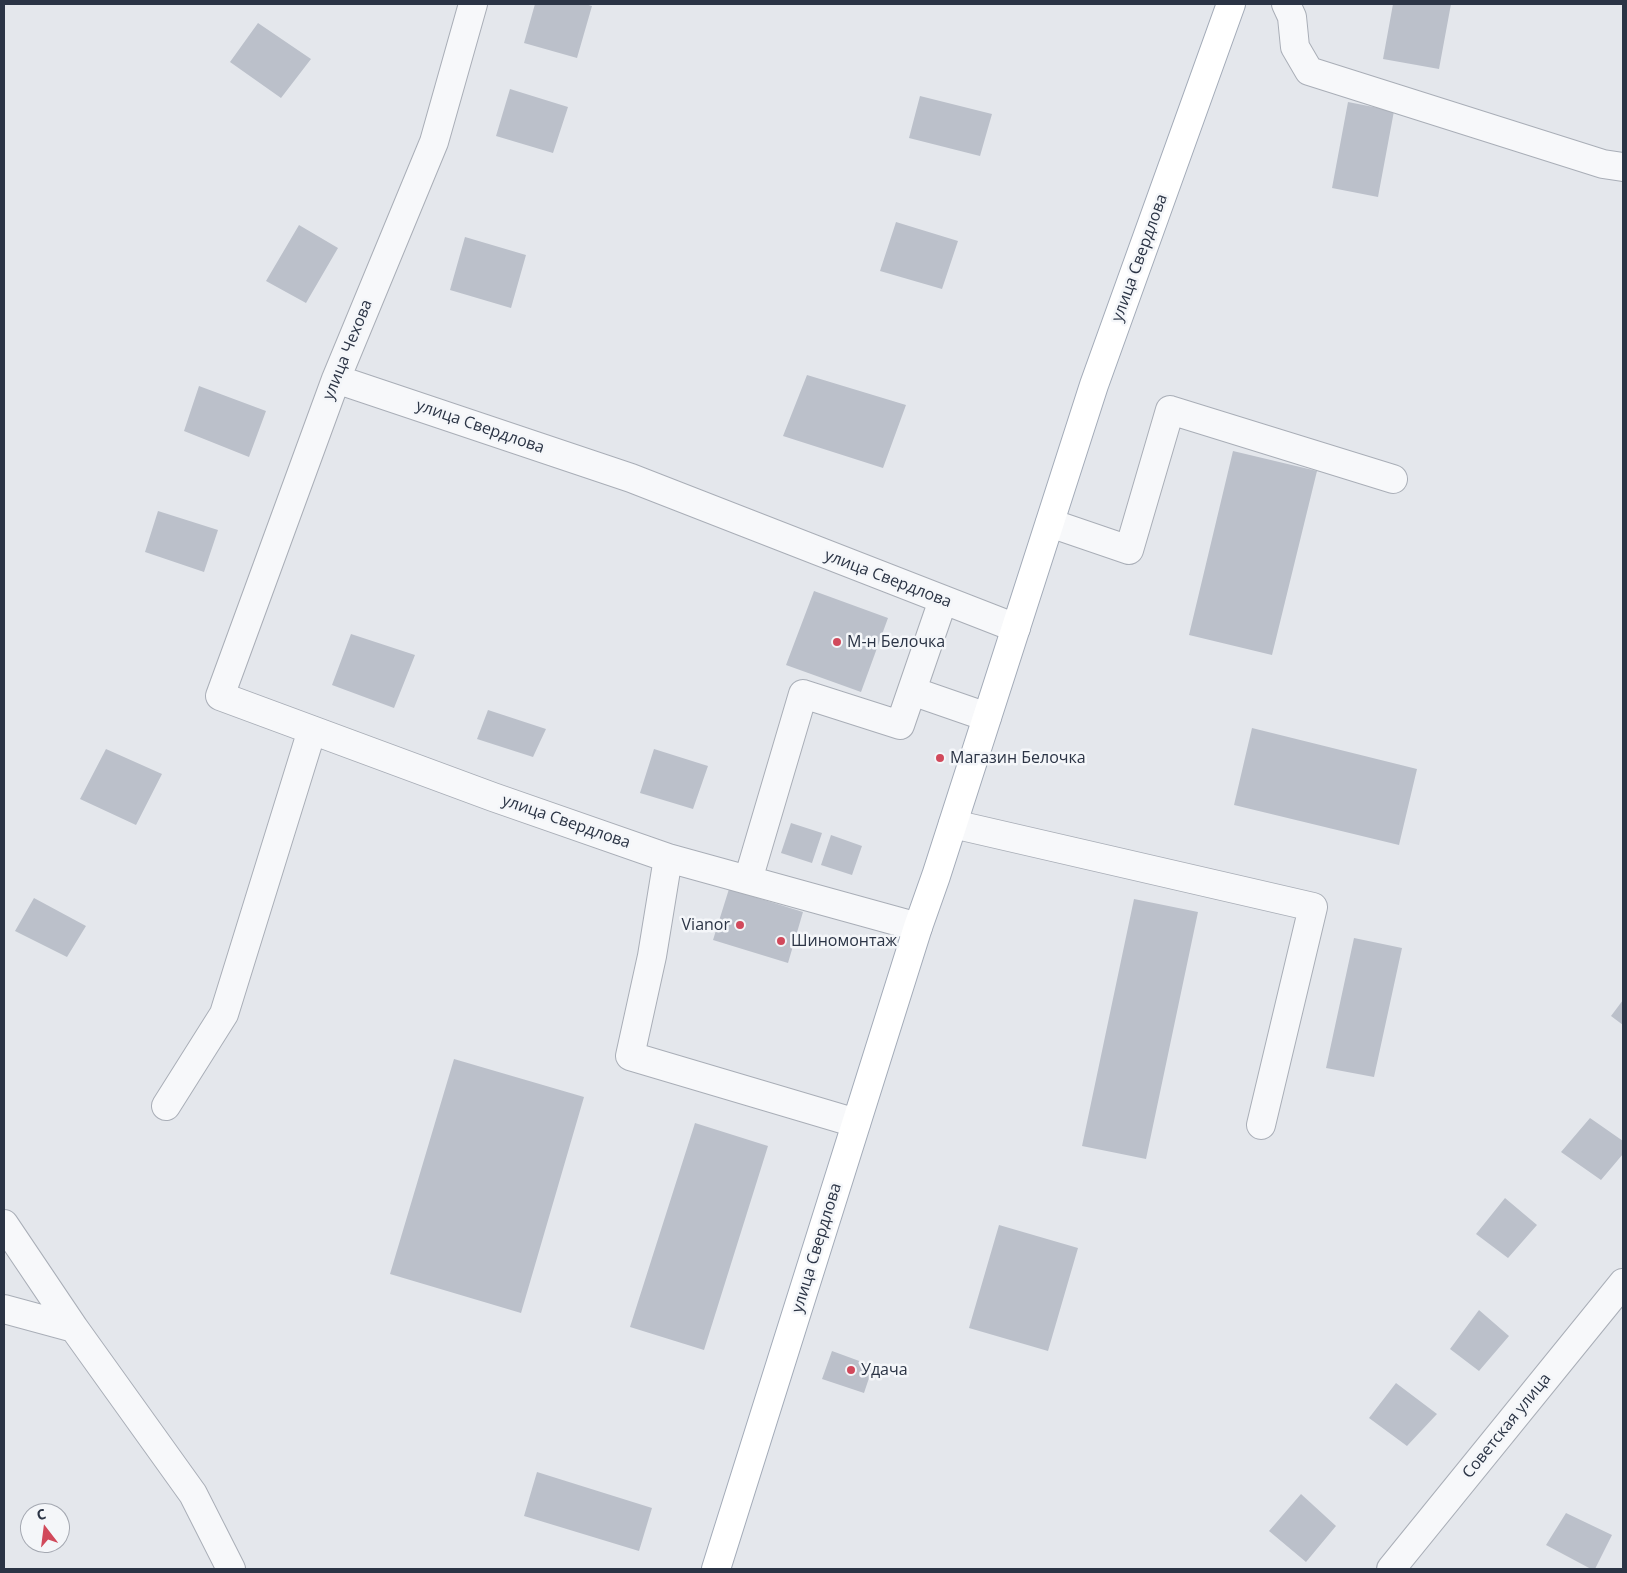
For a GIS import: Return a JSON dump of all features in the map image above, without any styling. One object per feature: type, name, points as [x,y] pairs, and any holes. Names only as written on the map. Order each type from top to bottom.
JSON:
[{"type":"main road","name":"улица Свердлова","points":[[716,1569],[918,926],[953,824],[1094,385],[1231,4]]},
{"type":"street","name":"улица Чехова","points":[[220,696],[336,378],[434,142],[473,4]]},
{"type":"street","points":[[1286,4],[1292,17],[1295,47],[1309,71],[1603,164],[1623,167]]},
{"type":"street","name":"улица Свердлова","points":[[336,378],[630,478],[1016,628]]},
{"type":"street","points":[[1050,523],[1129,550],[1170,410],[1392,479]]},
{"type":"street","points":[[748,880],[803,694],[900,725],[944,600]]},
{"type":"street","points":[[912,691],[987,717]]},
{"type":"street","name":"улица Свердлова","points":[[220,696],[493,797],[668,858],[918,926]]},
{"type":"street","points":[[166,1106],[224,1014],[312,730]]},
{"type":"street","points":[[953,824],[1313,907],[1262,1125]]},
{"type":"street","points":[[668,858],[652,956],[630,1056],[856,1123]]},
{"type":"street","points":[[4,1224],[74,1328],[193,1494],[231,1569]]},
{"type":"street","name":"Советская улица","points":[[1391,1569],[1623,1283]]},
{"type":"street","points":[[4,1309],[74,1328]]},
{"type":"building","points":[[535,4],[585,4],[592,6],[577,58],[524,43]]},
{"type":"building","points":[[1393,4],[1451,4],[1439,69],[1383,59]]},
{"type":"building","points":[[258,23],[311,59],[281,98],[230,62]]},
{"type":"building","points":[[510,89],[568,107],[553,153],[496,136]]},
{"type":"building","points":[[920,96],[992,114],[980,156],[909,138]]},
{"type":"building","points":[[1348,102],[1394,111],[1378,197],[1332,188]]},
{"type":"building","points":[[896,222],[958,241],[942,289],[880,271]]},
{"type":"building","points":[[299,225],[338,248],[306,303],[266,281]]},
{"type":"building","points":[[465,237],[526,255],[511,308],[450,290]]},
{"type":"building","points":[[807,375],[906,405],[883,468],[783,436]]},
{"type":"building","points":[[199,386],[266,411],[249,457],[184,431]]},
{"type":"building","points":[[1233,451],[1317,471],[1272,655],[1189,635]]},
{"type":"building","points":[[158,511],[218,530],[204,572],[145,552]]},
{"type":"building","name":"М-н Белочка","points":[[814,591],[888,618],[861,692],[786,665]]},
{"type":"building","points":[[351,634],[415,655],[394,708],[332,685]]},
{"type":"building","points":[[488,710],[546,729],[533,757],[477,739]]},
{"type":"building","points":[[1252,728],[1417,769],[1399,845],[1234,805]]},
{"type":"building","points":[[106,749],[162,774],[136,825],[80,799]]},
{"type":"building","points":[[654,749],[708,766],[693,809],[640,793]]},
{"type":"building","points":[[791,823],[822,833],[812,863],[781,853]]},
{"type":"building","points":[[831,835],[862,846],[852,875],[821,865]]},
{"type":"building","points":[[729,889],[803,912],[788,963],[713,940]]},
{"type":"building","points":[[34,898],[86,926],[67,957],[15,931]]},
{"type":"building","points":[[1134,899],[1198,912],[1146,1159],[1082,1146]]},
{"type":"building","points":[[1354,938],[1402,948],[1374,1077],[1326,1068]]},
{"type":"building","points":[[1623,1000],[1623,1025],[1611,1016]]},
{"type":"building","points":[[454,1059],[584,1097],[521,1313],[390,1274]]},
{"type":"building","points":[[1590,1118],[1623,1141],[1623,1154],[1601,1180],[1561,1152]]},
{"type":"building","points":[[695,1123],[768,1146],[704,1350],[630,1327]]},
{"type":"building","points":[[1505,1198],[1537,1225],[1508,1258],[1476,1234]]},
{"type":"building","points":[[999,1225],[1078,1248],[1048,1351],[969,1328]]},
{"type":"building","points":[[1479,1310],[1509,1336],[1479,1371],[1450,1349]]},
{"type":"building","points":[[832,1351],[873,1366],[864,1393],[822,1379]]},
{"type":"building","points":[[1396,1383],[1437,1414],[1407,1446],[1369,1418]]},
{"type":"building","points":[[537,1472],[652,1508],[639,1551],[524,1516]]},
{"type":"building","points":[[1301,1494],[1336,1526],[1306,1562],[1269,1531]]},
{"type":"building","points":[[1566,1513],[1612,1535],[1595,1569],[1591,1569],[1546,1545]]},
{"type":"place","name":"М-н Белочка","points":[[837,642]]},
{"type":"place","name":"Магазин Белочка","points":[[940,758]]},
{"type":"place","name":"Vianor","points":[[740,925]]},
{"type":"place","name":"Шиномонтаж","points":[[781,941]]},
{"type":"place","name":"Удача","points":[[851,1370]]}]
